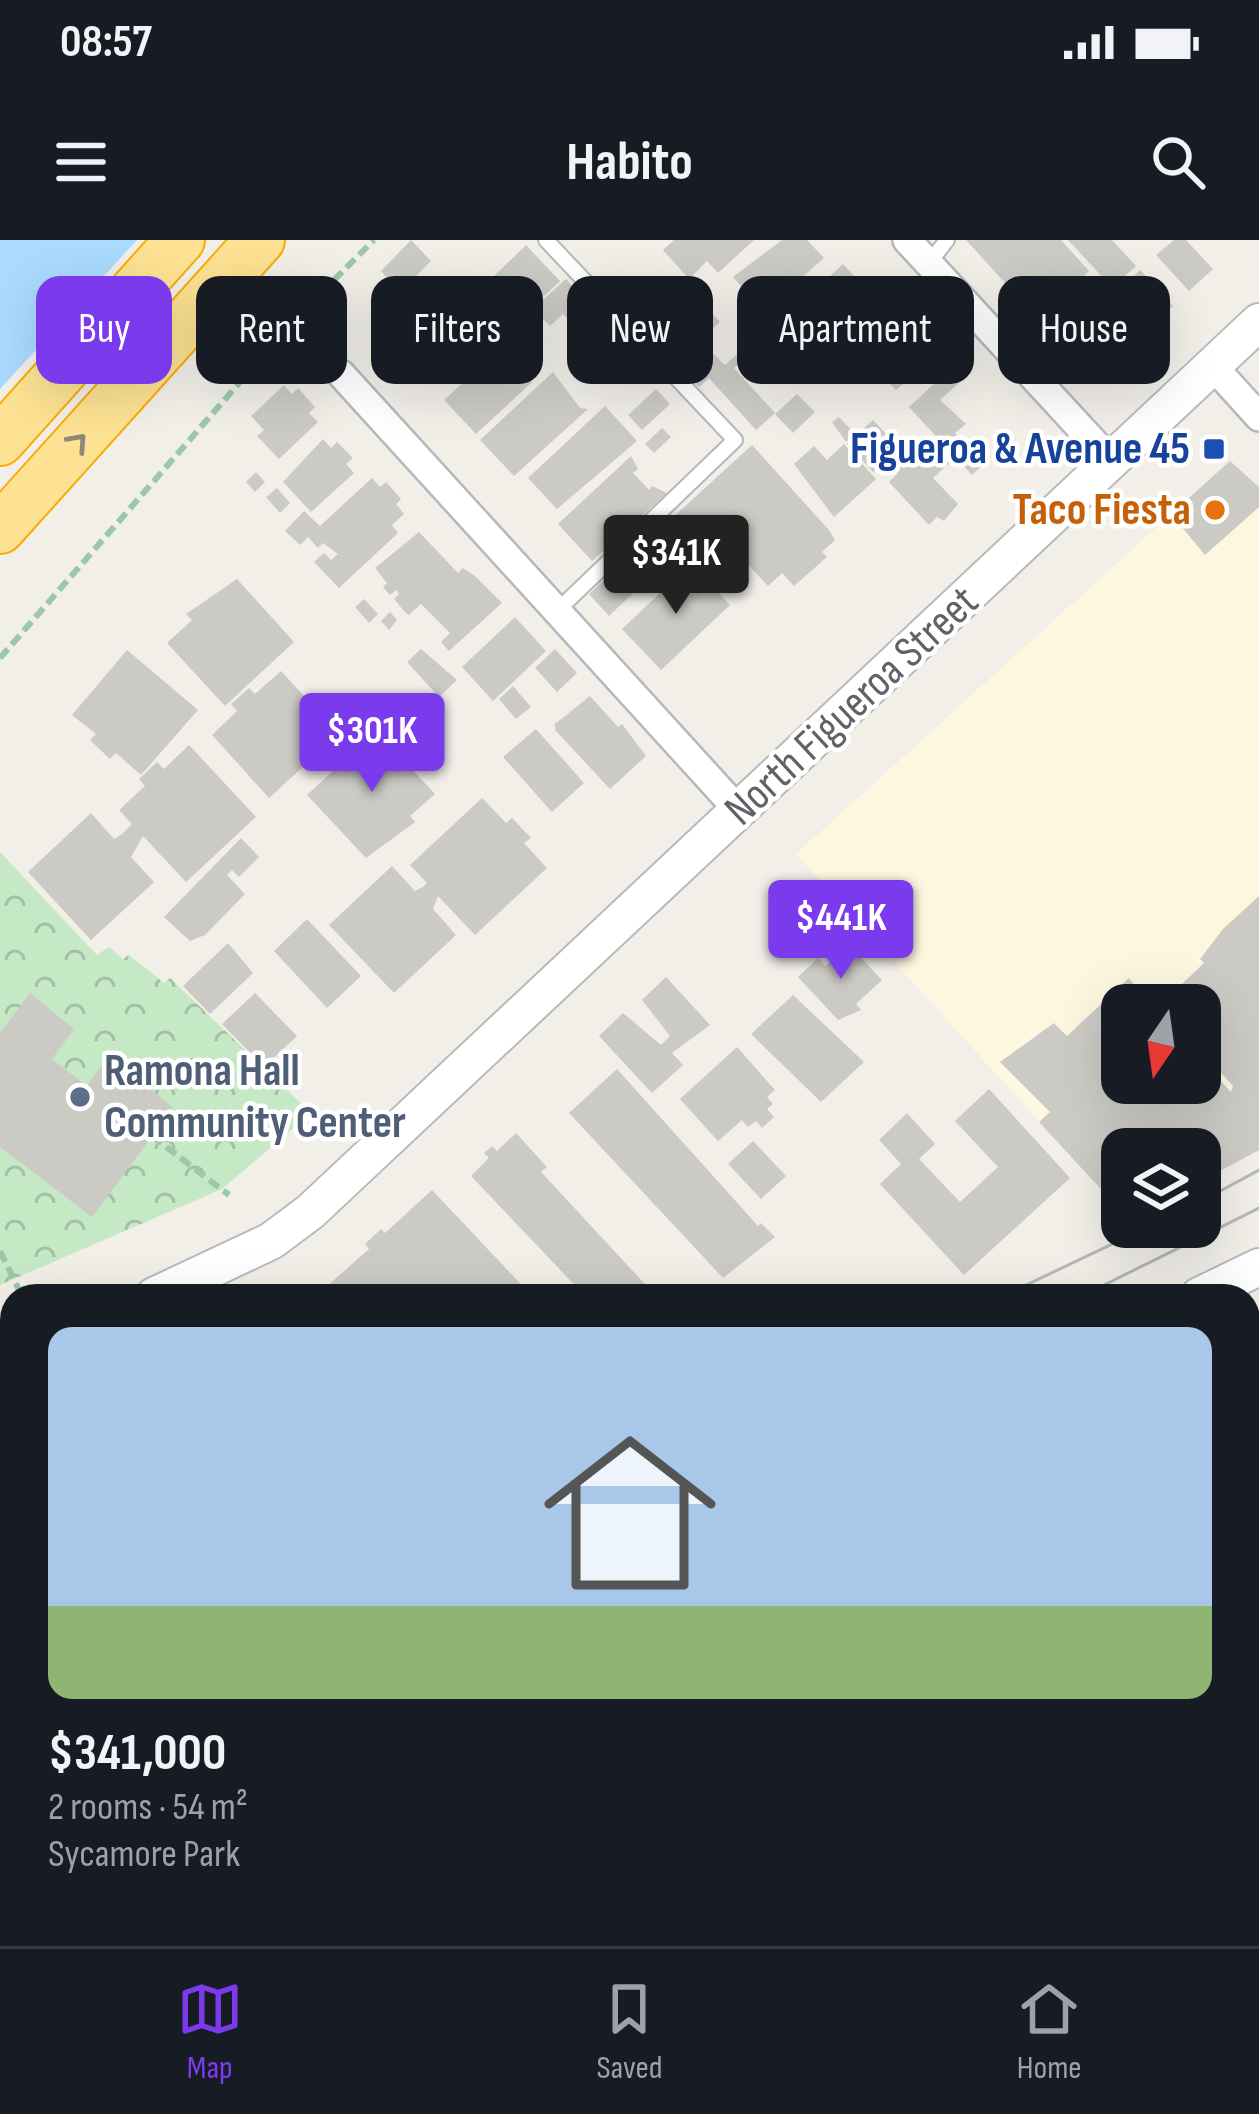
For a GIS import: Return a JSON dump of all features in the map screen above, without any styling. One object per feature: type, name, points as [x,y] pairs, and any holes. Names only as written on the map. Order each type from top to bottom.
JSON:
[{"type":"highway","points":[[0,441],[180,240]]},
{"type":"highway","points":[[0,529],[260,240]]},
{"type":"main road","name":"North Figueroa Street","points":[[187,1284],[272,1241],[310,1212],[1259,322]]},
{"type":"main road","points":[[1224,1284],[1259,1267]]},
{"type":"street","points":[[907,240],[1112,463]]},
{"type":"street","points":[[1212,364],[1259,417]]},
{"type":"street","points":[[347,380],[740,812]]},
{"type":"lane","points":[[546,240],[735,440],[559,609]]},
{"type":"lane","points":[[928,263],[947,240]]},
{"type":"path","points":[[0,658],[293,322],[374,240]]},
{"type":"path","points":[[152,1136],[229,1195]]},
{"type":"path","points":[[0,1251],[16,1284]]},
{"type":"shaded area","points":[[1230,461],[1259,487],[1259,1150],[1221,1150],[1221,1128],[1101,1128],[1101,1189],[796,854]]},
{"type":"green space","points":[[0,852],[97,955],[109,947],[123,959],[129,955],[164,983],[170,978],[311,1113],[222,1189],[0,1284]]},
{"type":"water","points":[[0,240],[137,240],[104,276],[36,276],[36,350],[0,389]]},
{"type":"building","points":[[411,240],[431,261],[416,276],[386,276],[381,271]]},
{"type":"building","points":[[674,240],[754,240],[718,273],[707,261],[692,276],[686,276],[663,250]]},
{"type":"building","points":[[782,240],[807,240],[824,258],[804,276],[737,276],[737,281],[733,277]]},
{"type":"building","points":[[966,240],[1061,240],[1089,271],[1084,276],[999,276]]},
{"type":"building","points":[[1068,240],[1112,240],[1136,266],[1125,276],[1102,276]]},
{"type":"building","points":[[1174,240],[1186,240],[1213,269],[1189,291],[1156,255]]},
{"type":"building","points":[[526,245],[560,281],[543,297],[543,276],[494,276]]},
{"type":"building","points":[[843,264],[854,276],[830,276]]},
{"type":"building","points":[[567,280],[567,318],[563,314],[550,326],[543,319],[543,300]]},
{"type":"building","points":[[713,354],[725,365],[737,354],[737,384],[749,384],[775,413],[756,430],[713,382]]},
{"type":"building","points":[[553,372],[580,408],[588,409],[514,476],[480,440]]},
{"type":"building","points":[[462,384],[530,384],[476,434],[444,400]]},
{"type":"building","points":[[934,384],[958,384],[940,400],[966,424],[955,433],[984,464],[972,475],[909,407]]},
{"type":"building","points":[[284,385],[292,394],[298,388],[315,407],[309,413],[318,422],[279,459],[257,436],[264,430],[251,416]]},
{"type":"building","points":[[656,389],[670,404],[642,430],[628,415]]},
{"type":"building","points":[[797,394],[815,412],[793,433],[775,414]]},
{"type":"building","points":[[605,406],[637,441],[557,509],[528,478]]},
{"type":"building","points":[[839,417],[855,434],[846,442],[832,422]]},
{"type":"building","points":[[873,420],[899,448],[873,472],[847,444]]},
{"type":"building","points":[[662,428],[671,437],[654,453],[645,444]]},
{"type":"building","points":[[323,439],[331,448],[337,442],[353,458],[346,464],[354,473],[311,512],[283,482]]},
{"type":"building","points":[[928,440],[951,462],[933,478],[958,504],[944,521],[937,517],[929,525],[889,482],[897,474],[894,466]]},
{"type":"building","points":[[844,444],[876,479],[834,517],[794,464],[814,446],[827,460]]},
{"type":"building","points":[[752,445],[829,530],[835,540],[822,552],[827,557],[794,586],[782,573],[768,586],[713,527],[695,543],[688,541],[609,616],[589,594]]},
{"type":"building","points":[[631,456],[638,469],[633,473],[649,490],[652,486],[667,493],[592,561],[558,524]]},
{"type":"building","name":"Taco Fiesta","points":[[1230,461],[1259,487],[1259,507],[1205,555],[1171,514]]},
{"type":"building","points":[[256,472],[265,482],[255,492],[246,482]]},
{"type":"building","points":[[372,478],[380,487],[386,482],[401,499],[396,504],[404,514],[392,525],[398,533],[339,588],[314,562],[324,553],[331,560],[338,554],[323,543],[318,548],[308,537],[300,545],[285,531],[304,511],[320,526]]},
{"type":"building","points":[[277,488],[290,503],[280,513],[266,497]]},
{"type":"building","points":[[419,532],[458,573],[463,568],[475,576],[502,603],[449,651],[441,642],[450,633],[421,604],[409,615],[405,612],[394,599],[399,594],[396,590],[390,595],[375,568]]},
{"type":"building","points":[[691,564],[730,605],[661,670],[622,629]]},
{"type":"building","points":[[237,579],[294,642],[225,706],[167,643],[192,620],[186,614]]},
{"type":"building","points":[[364,599],[378,614],[369,623],[355,607]]},
{"type":"building","points":[[390,612],[397,620],[389,630],[381,621]]},
{"type":"building","points":[[515,617],[546,651],[493,701],[462,667]]},
{"type":"building","points":[[421,649],[457,680],[439,697],[407,662]]},
{"type":"building","points":[[555,649],[577,673],[557,692],[535,668]]},
{"type":"building","points":[[127,650],[198,710],[141,775],[116,753],[110,759],[90,740],[96,734],[72,715]]},
{"type":"building","points":[[281,671],[339,734],[269,798],[212,735],[237,711],[231,704],[249,688],[255,694]]},
{"type":"building","points":[[513,686],[531,707],[516,719],[499,699]]},
{"type":"building","points":[[590,696],[618,727],[622,724],[646,756],[610,789],[555,730],[555,724]]},
{"type":"building","points":[[536,729],[584,783],[552,812],[503,757]]},
{"type":"building","points":[[376,731],[435,794],[410,816],[415,822],[366,858],[307,795]]},
{"type":"building","points":[[189,745],[256,817],[186,882],[143,836],[131,857],[154,882],[91,940],[28,872],[91,813],[114,839],[122,834],[132,824],[119,810],[145,786],[139,779],[157,762],[164,769]]},
{"type":"building","points":[[482,798],[506,823],[512,818],[531,838],[524,843],[547,868],[475,935],[438,896],[433,909],[456,935],[394,993],[329,925],[392,866],[415,891],[423,887],[427,883],[410,865]]},
{"type":"building","points":[[241,838],[259,857],[239,877],[232,870],[227,875],[245,894],[205,935],[190,941],[164,917]]},
{"type":"building","points":[[1259,896],[1259,1150],[1221,1171],[1221,1128],[1101,1128],[1101,1189],[1039,1122],[1050,1112],[1000,1062],[1054,1023],[1067,1036],[1101,1004],[1101,1104],[1221,1104],[1221,1081],[1231,1092],[1233,1086],[1221,1073],[1221,984],[1182,984],[1204,963],[1200,959],[1223,929]]},
{"type":"building","points":[[307,919],[361,976],[327,1008],[274,951]]},
{"type":"building","points":[[228,943],[253,973],[210,1014],[183,986]]},
{"type":"building","points":[[849,945],[882,980],[856,1004],[861,1010],[838,1020],[798,977],[818,958],[825,966]]},
{"type":"building","points":[[666,977],[710,1025],[672,1053],[683,1065],[652,1093],[599,1036],[623,1013],[661,1045],[670,1036],[642,1000]]},
{"type":"building","name":"Ramona Hall Community Center","points":[[30,993],[74,1029],[52,1059],[87,1086],[110,1053],[173,1108],[92,1217],[0,1147],[0,1033]]},
{"type":"building","points":[[255,993],[297,1036],[264,1067],[222,1024]]},
{"type":"building","points":[[793,995],[864,1062],[821,1102],[751,1034]]},
{"type":"building","points":[[737,1047],[775,1090],[767,1097],[773,1104],[767,1109],[774,1117],[762,1128],[756,1121],[748,1127],[742,1120],[718,1141],[680,1099]]},
{"type":"building","points":[[617,1069],[758,1226],[761,1223],[775,1237],[723,1278],[569,1113]]},
{"type":"building","points":[[989,1089],[1070,1178],[964,1275],[880,1184],[901,1164],[879,1140],[907,1113],[935,1144],[919,1159],[960,1202],[998,1167],[955,1121]]},
{"type":"building","points":[[516,1133],[547,1167],[541,1172],[645,1284],[574,1284],[471,1176],[489,1158],[484,1153],[492,1146],[497,1151]]},
{"type":"building","points":[[753,1141],[786,1176],[761,1199],[728,1164]]},
{"type":"building","points":[[432,1190],[521,1284],[330,1284],[369,1249],[365,1244],[381,1229],[385,1233]]},
{"type":"tram line","points":[[1221,1191],[1259,1170]]},
{"type":"tram line","points":[[1106,1284],[1259,1208]]},
{"type":"tram line","points":[[1028,1284],[1104,1248]]},
{"type":"place","name":"Figueroa & Avenue 45","points":[[1214,449]]},
{"type":"place","name":"Taco Fiesta","points":[[1215,510]]},
{"type":"place","name":"Ramona Hall Community Center","points":[[80,1097]]}]
